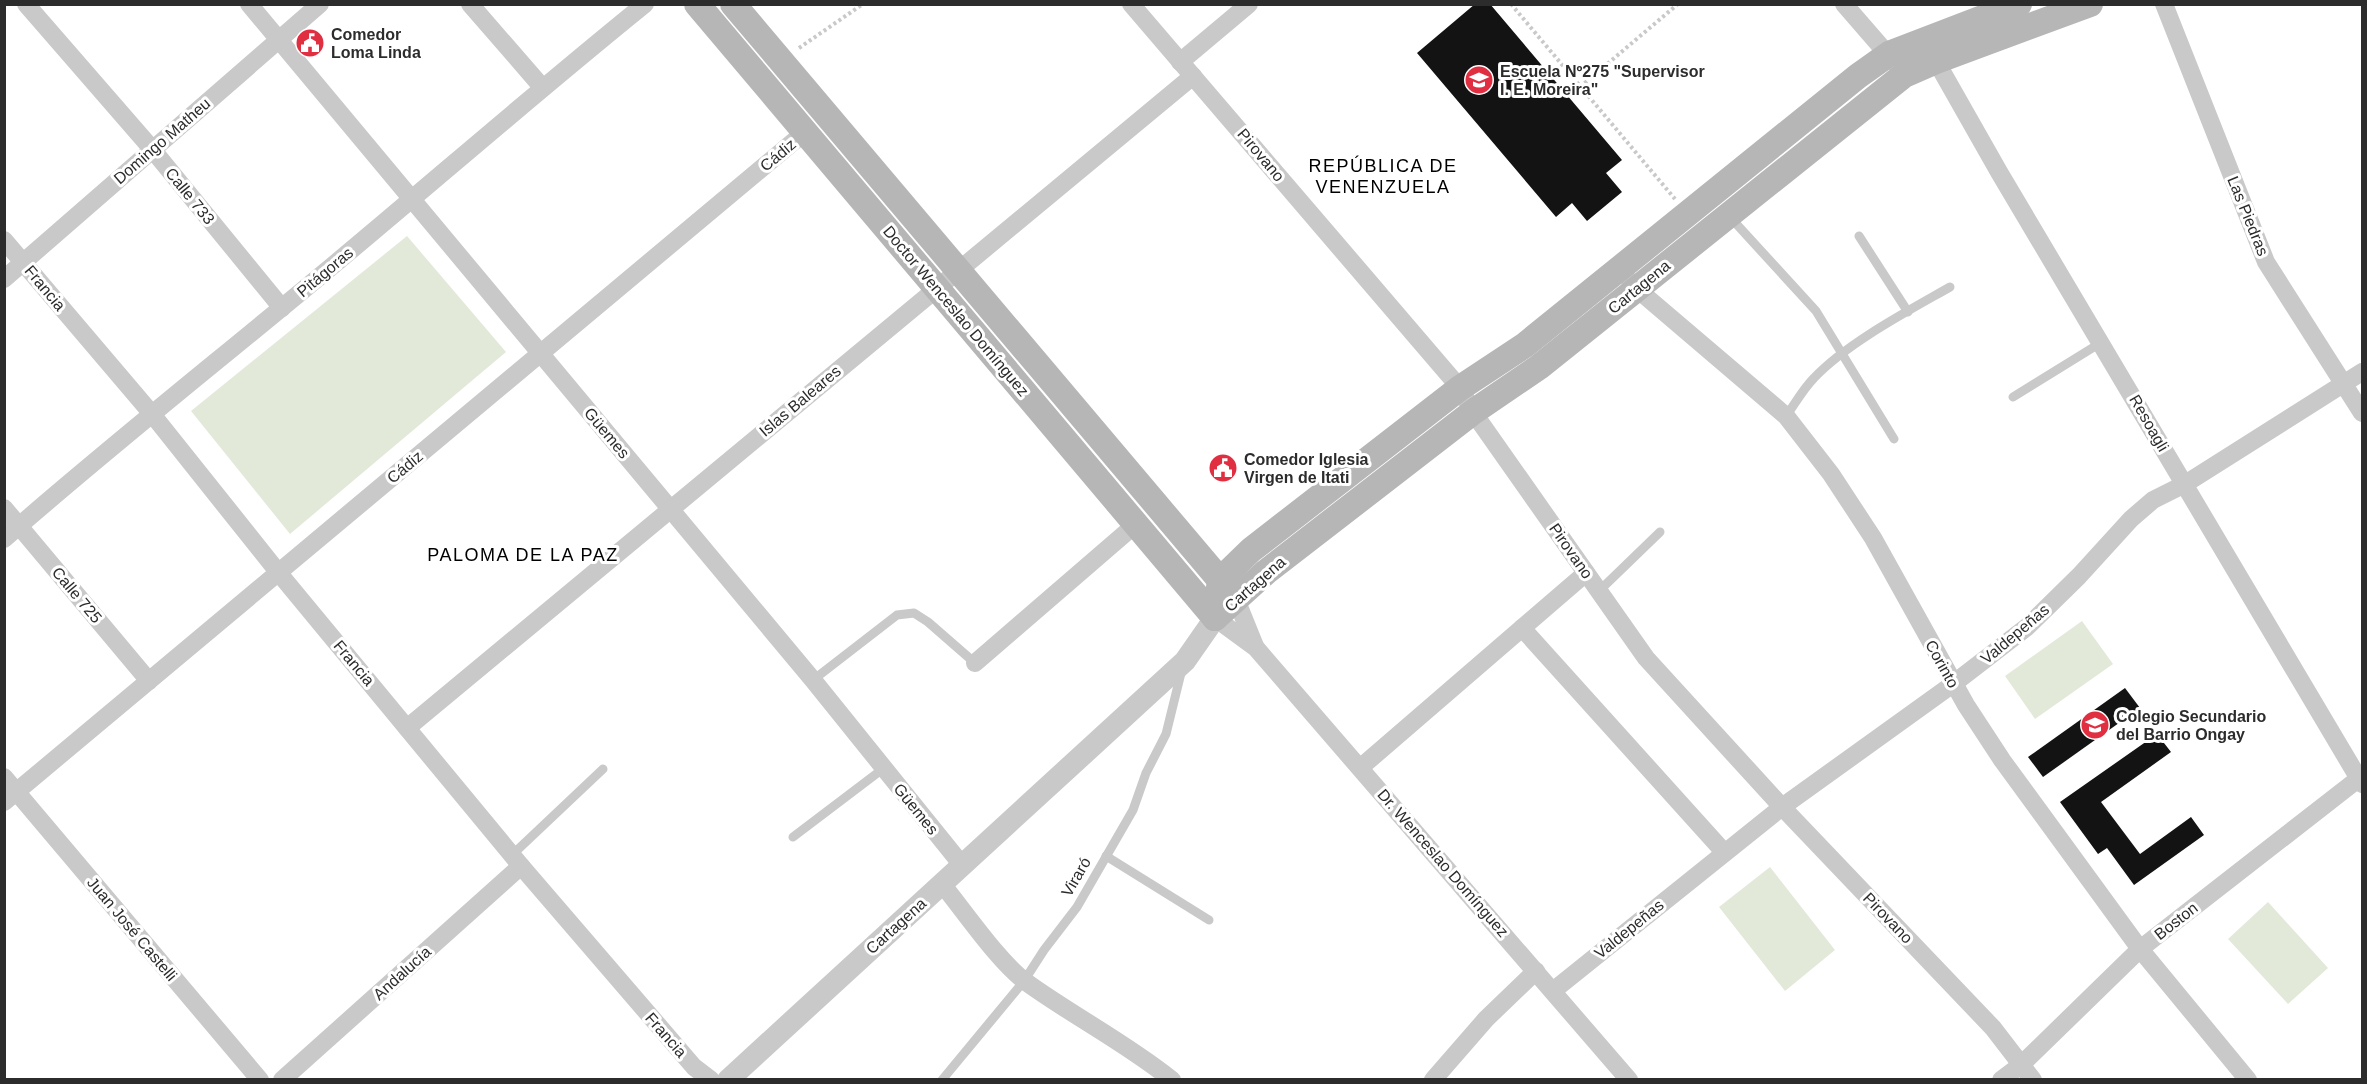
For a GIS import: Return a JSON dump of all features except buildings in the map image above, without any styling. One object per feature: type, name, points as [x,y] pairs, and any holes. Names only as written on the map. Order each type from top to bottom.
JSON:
[{"type":"main road","name":"Doctor Wenceslao Domínguez","points":[[697,4],[1215,618]]},
{"type":"main road","name":"Doctor Wenceslao Domínguez","points":[[733,4],[1228,589]]},
{"type":"main road","name":"Cartagena","points":[[1215,618],[1228,589],[1251,550],[1460,388],[1525,345],[1888,54],[2019,4]]},
{"type":"main road","name":"Cartagena","points":[[1228,589],[1266,572],[1473,412],[1539,367],[1904,75],[1936,60],[2090,4]]},
{"type":"street","name":"Calle 733","points":[[26,4],[152,149],[282,308]]},
{"type":"street","name":"Güemes","points":[[249,4],[411,201],[813,680],[962,866]]},
{"type":"street","name":"Domingo Matheu","points":[[4,279],[320,4]]},
{"type":"street","points":[[470,4],[542,87]]},
{"type":"street","name":"Pitágoras","points":[[4,539],[411,201],[542,87],[645,4]]},
{"type":"street","name":"Pirovano","points":[[1131,4],[1460,388],[1473,412],[1646,658],[1782,807],[1993,1028],[2033,1080]]},
{"type":"street","points":[[1180,63],[1249,4]]},
{"type":"street","points":[[1844,4],[1904,75]]},
{"type":"street","name":"Las Piedras","points":[[2164,4],[2266,261],[2362,412]]},
{"type":"street","name":"Resoagli","points":[[1936,60],[1999,172],[2361,779]]},
{"type":"street","name":"Islas Baleares","points":[[407,728],[1193,76]]},
{"type":"street","name":"Cádiz","points":[[8,790],[149,681],[805,132]]},
{"type":"street","name":"Francia","points":[[4,240],[152,414],[278,572],[517,860],[694,1067],[711,1080]]},
{"type":"street","name":"Corinto","points":[[1619,268],[1637,290],[1786,416],[1831,474],[1873,538],[1953,684],[2002,760],[2140,949],[2248,1080]]},
{"type":"street","name":"Valdepeñas","points":[[1554,990],[1782,807],[1953,684],[2027,627],[2079,576],[2131,519],[2153,500],[2185,484],[2362,372]]},
{"type":"street","name":"Calle 725","points":[[4,508],[149,681]]},
{"type":"street","points":[[975,663],[1136,524]]},
{"type":"street","points":[[1361,767],[1586,573]]},
{"type":"street","name":"Dr. Wenceslao Domínguez","points":[[1228,589],[1256,648]]},
{"type":"street","name":"Dr. Wenceslao Domínguez","points":[[1215,618],[1256,648],[1554,990],[1629,1080]]},
{"type":"street","name":"Cartagena","points":[[728,1080],[1185,661],[1215,618]]},
{"type":"street","points":[[1522,628],[1724,852]]},
{"type":"street","name":"Boston","points":[[2001,1080],[2021,1065],[2140,949],[2361,779]]},
{"type":"street","name":"Juan José Castelli","points":[[8,790],[260,1080]]},
{"type":"street","name":"Andalucía","points":[[282,1080],[517,860]]},
{"type":"street","points":[[942,884],[1024,981],[1145,1058],[1172,1080]]},
{"type":"street","points":[[1433,1080],[1485,1019],[1536,971]]},
{"type":"lane","points":[[1728,215],[1816,311],[1894,439]]},
{"type":"lane","points":[[1858,236],[1908,312]]},
{"type":"lane","points":[[1786,416],[1813,378],[1842,354],[1950,287]]},
{"type":"lane","points":[[2013,397],[2102,342]]},
{"type":"lane","points":[[1599,591],[1660,532]]},
{"type":"lane","points":[[813,680],[897,615],[914,613],[928,622],[975,663]]},
{"type":"lane","name":"Viraró","points":[[942,1080],[1024,981],[1077,907],[1133,810],[1146,773],[1166,734],[1185,661]]},
{"type":"lane","points":[[793,837],[884,768]]},
{"type":"lane","points":[[517,860],[603,769]]},
{"type":"lane","points":[[1106,856],[1209,920]]},
{"type":"path","points":[[782,61],[862,4]]},
{"type":"path","points":[[1511,4],[1687,213]]},
{"type":"path","points":[[1580,87],[1678,4]]},
{"type":"green space","points":[[407,236],[506,352],[290,534],[191,411]]},
{"type":"green space","points":[[2082,621],[2113,664],[2035,719],[2005,676]]},
{"type":"green space","points":[[1770,867],[1835,950],[1785,991],[1719,907]]},
{"type":"green space","points":[[2268,902],[2328,968],[2288,1004],[2228,939]]},
{"type":"place","name":"Comedor Loma Linda","points":[[310,43]]},
{"type":"place","name":"Escuela Nº275 \"Supervisor I. E. Moreira\"","points":[[1479,80]]},
{"type":"place","name":"Comedor Iglesia Virgen de Itati","points":[[1223,468]]},
{"type":"place","name":"Colegio Secundario del Barrio Ongay","points":[[2095,725]]},
{"type":"district","name":"REPÚBLICA DE VENENZUELA","points":[[1383,176]]},
{"type":"district","name":"PALOMA DE LA PAZ","points":[[523,555]]}]
